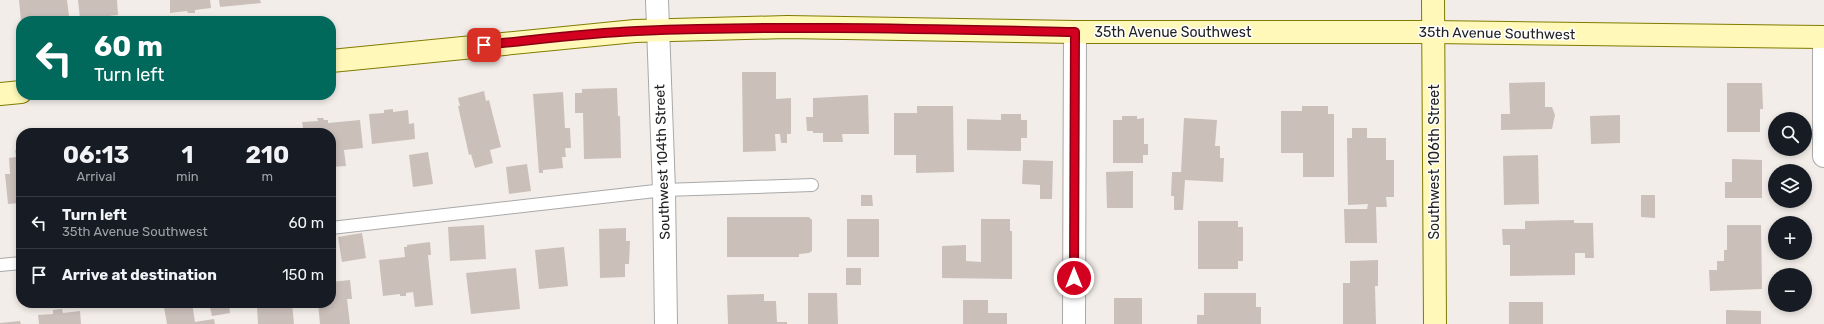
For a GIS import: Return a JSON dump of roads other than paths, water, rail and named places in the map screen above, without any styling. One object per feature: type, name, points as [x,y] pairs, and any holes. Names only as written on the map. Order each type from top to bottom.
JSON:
[{"type":"street","name":"Southwest 104th Street","points":[[657,0],[664,190],[666,324]]},
{"type":"street","name":"Southwest 106th Street","points":[[1433,0],[1435,324]]},
{"type":"street","name":"35th Avenue Southwest","points":[[336,60],[575,36],[657,30],[787,27],[1075,32],[1434,32],[1824,37]]},
{"type":"street","points":[[1074,324],[1075,32]]},
{"type":"street","points":[[1824,37],[1824,156]]},
{"type":"street","points":[[0,94],[16,92]]},
{"type":"lane","points":[[336,227],[664,190],[812,185]]},
{"type":"lane","points":[[0,265],[16,263]]}]
